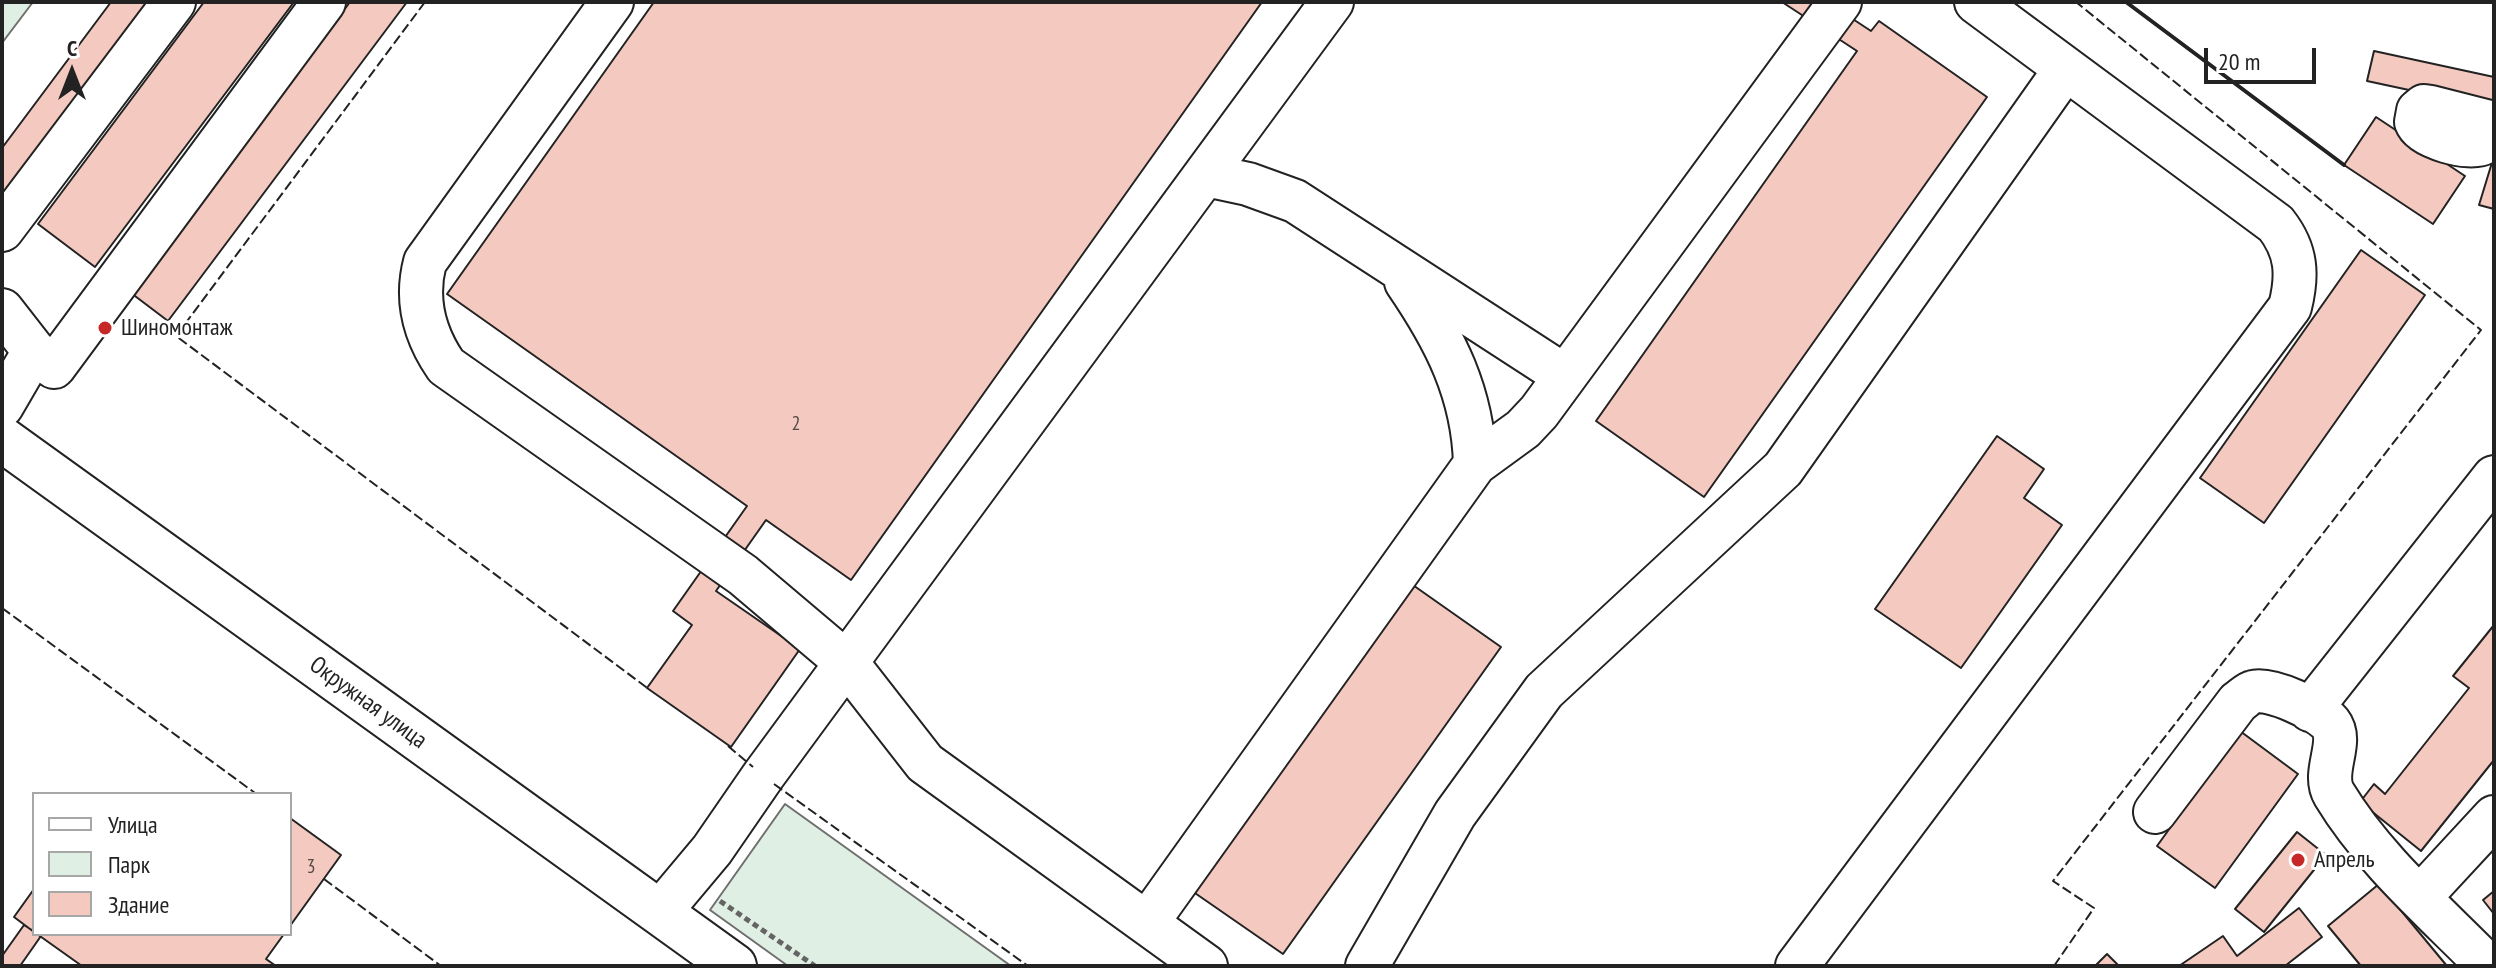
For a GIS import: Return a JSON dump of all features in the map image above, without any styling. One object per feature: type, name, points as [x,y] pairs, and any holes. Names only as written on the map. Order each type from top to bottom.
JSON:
[{"type":"main road","name":"Окружная улица","points":[[2,439],[734,966]]},
{"type":"lane","points":[[2,230],[174,2]]},
{"type":"lane","points":[[2,310],[34,351],[54,367],[324,2]]},
{"type":"lane","points":[[612,2],[425,262],[421,308],[429,339],[446,366],[743,575],[847,663],[925,763],[1206,966]]},
{"type":"lane","points":[[660,912],[712,850],[1332,2]]},
{"type":"lane","points":[[1147,923],[1475,464],[1523,429],[1565,376],[1840,2]]},
{"type":"lane","points":[[1797,966],[2290,307],[2296,283],[2290,242],[2276,224],[2064,71],[1976,2]]},
{"type":"lane","points":[[1367,966],[1455,814],[1544,691],[1783,469],[2064,71]]},
{"type":"lane","points":[[1206,175],[1248,184],[1295,201],[1565,376]]},
{"type":"lane","points":[[1398,270],[1435,324],[1456,365],[1470,406],[1475,464]]},
{"type":"lane","points":[[2,406],[34,351]]},
{"type":"lane","points":[[2310,710],[2494,477]]},
{"type":"lane","points":[[2155,812],[2238,702],[2252,692],[2271,691],[2310,710],[2332,726],[2334,737],[2328,778],[2333,792],[2375,850],[2488,966]]},
{"type":"lane","points":[[2420,897],[2494,817]]},
{"type":"green space","points":[[2,2],[33,2],[2,43]]},
{"type":"green space","points":[[785,804],[1011,966],[788,966],[710,910]]},
{"type":"building","points":[[111,2],[156,2],[2,196],[2,148]]},
{"type":"building","points":[[204,2],[294,2],[95,267],[38,224]]},
{"type":"building","points":[[350,2],[407,2],[168,321],[131,293]]},
{"type":"building","points":[[654,2],[1262,2],[851,580],[766,520],[716,591],[800,649],[731,747],[647,688],[692,625],[673,611],[747,506],[447,294]]},
{"type":"building","points":[[1782,2],[1827,2],[1871,31],[1879,21],[1987,97],[1704,497],[1596,421],[1857,51]]},
{"type":"building","points":[[2374,51],[2494,77],[2493,108],[2367,81]]},
{"type":"building","points":[[2376,117],[2465,176],[2433,224],[2344,165]]},
{"type":"building","points":[[2494,156],[2494,209],[2479,205]]},
{"type":"building","points":[[2361,250],[2425,295],[2264,523],[2200,478]]},
{"type":"building","points":[[1997,436],[2044,469],[2024,498],[2062,525],[1961,668],[1875,609]]},
{"type":"building","points":[[1410,583],[1501,647],[1283,954],[1192,891]]},
{"type":"building","points":[[2494,625],[2494,760],[2421,851],[2360,802],[2374,784],[2385,794],[2469,688],[2453,676]]},
{"type":"building","points":[[2240,731],[2298,774],[2215,888],[2157,846]]},
{"type":"building","points":[[292,819],[341,855],[292,923]]},
{"type":"building","points":[[2297,832],[2326,855],[2264,932],[2235,909]]},
{"type":"building","points":[[2379,884],[2447,966],[2361,966],[2328,926]]},
{"type":"building","points":[[2494,891],[2494,914],[2483,900]]},
{"type":"building","points":[[32,892],[32,930],[14,917]]},
{"type":"building","points":[[2299,908],[2322,937],[2285,966],[2179,966],[2223,936],[2237,956]]},
{"type":"building","points":[[24,925],[32,930],[32,936],[41,936],[20,966],[2,966],[2,956]]},
{"type":"building","points":[[40,936],[283,936],[266,959],[276,966],[82,966]]},
{"type":"building","points":[[2107,954],[2119,966],[2095,966]]},
{"type":"fence","points":[[425,2],[176,336],[650,690]]},
{"type":"fence","points":[[2054,966],[2094,908],[2053,881],[2481,330],[2076,2]]},
{"type":"fence","points":[[2,608],[254,792]]},
{"type":"fence","points":[[728,746],[753,767]]},
{"type":"fence","points":[[774,784],[1028,966]]},
{"type":"fence","points":[[324,879],[441,966]]},
{"type":"wall","points":[[2126,2],[2344,165]]},
{"type":"place","name":"Шиномонтаж","points":[[105,328]]},
{"type":"place","name":"Апрель","points":[[2298,860]]}]
